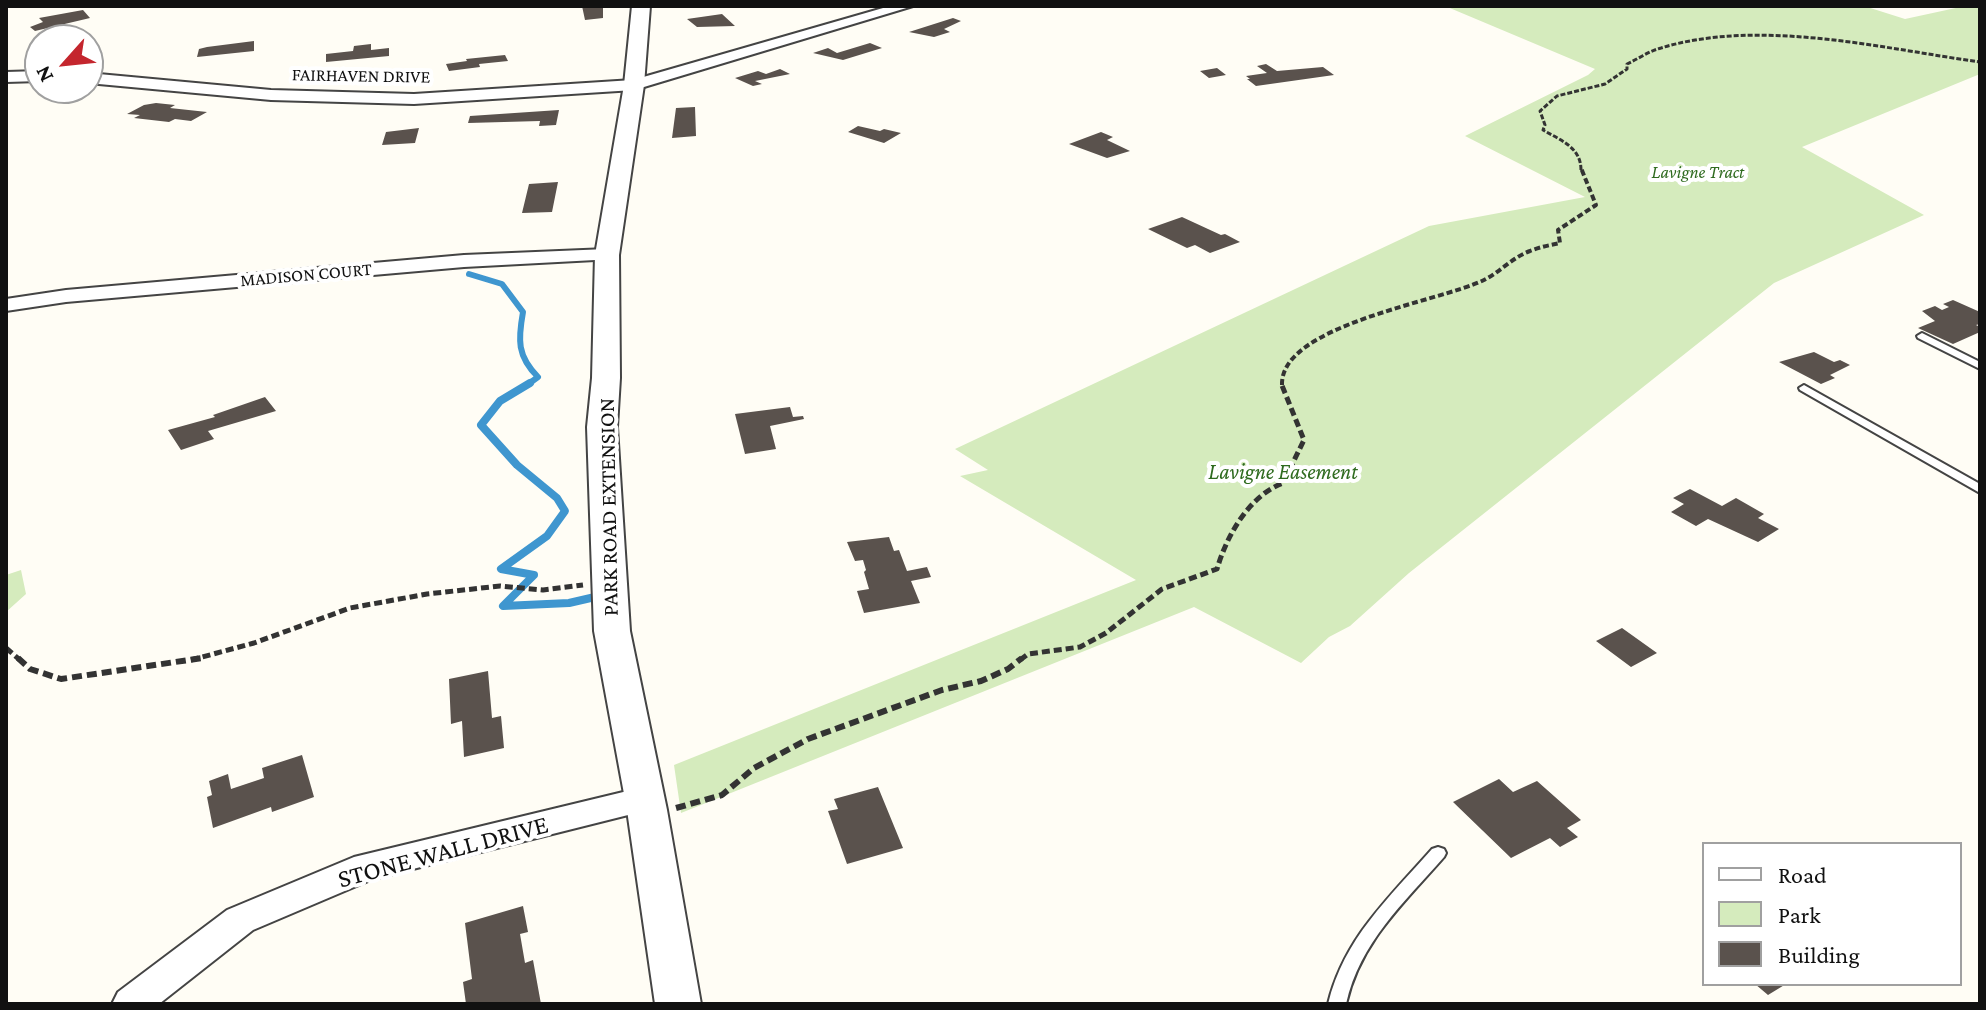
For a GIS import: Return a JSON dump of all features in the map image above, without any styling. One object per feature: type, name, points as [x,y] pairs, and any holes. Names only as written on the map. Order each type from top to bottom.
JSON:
[{"type":"street","name":"PARK ROAD EXTENSION","points":[[641,6],[634,85],[607,255],[606,378],[602,427],[612,631],[678,1004]]},
{"type":"street","name":"FAIRHAVEN DRIVE","points":[[104,79],[271,95],[414,99],[634,85],[906,6]]},
{"type":"street","name":"MADISON COURT","points":[[6,305],[66,296],[464,261],[607,255]]},
{"type":"street","name":"STONE WALL DRIVE","points":[[131,1004],[240,920],[366,867],[645,805]]},
{"type":"lane","points":[[1922,336],[1980,366]]},
{"type":"lane","points":[[1804,388],[1980,489]]},
{"type":"lane","points":[[1337,1004],[1340,982],[1358,948],[1438,853]]},
{"type":"path","points":[[645,805],[679,808],[722,795],[754,768],[808,739],[942,690],[981,681],[1008,669],[1028,654],[1080,647],[1106,633],[1162,589],[1217,569],[1224,545],[1236,527],[1265,490],[1283,483],[1304,440],[1281,383],[1284,368],[1292,358],[1314,339],[1343,326],[1484,280],[1529,251],[1560,243],[1558,230],[1563,224],[1574,222],[1596,205],[1577,153],[1543,130],[1545,125],[1540,111],[1557,96],[1605,84],[1627,69],[1627,64],[1660,48],[1738,35],[1789,35],[1980,62]]},
{"type":"path","points":[[6,648],[30,669],[61,679],[199,659],[254,643],[350,608],[473,589],[500,586],[543,590],[610,578]]},
{"type":"green space","name":"Lavigne Easement","points":[[1445,6],[1864,6],[1905,19],[1965,6],[1980,6],[1980,74],[1802,147],[1924,215],[1774,283],[1409,573],[1350,626],[1329,637],[1301,663],[1194,607],[681,813],[674,765],[1136,580],[960,476],[988,470],[955,449],[1429,226],[1585,197],[1465,136],[1595,69]]},
{"type":"green space","points":[[21,570],[26,594],[6,612],[6,575]]},
{"type":"building","points":[[582,6],[603,6],[603,18],[585,20]]},
{"type":"building","points":[[83,10],[90,18],[65,24],[38,24],[43,22],[39,18]]},
{"type":"building","points":[[722,14],[735,26],[697,27],[687,19]]},
{"type":"building","points":[[953,18],[961,21],[944,29],[950,32],[934,37],[909,32]]},
{"type":"building","points":[[254,41],[254,51],[197,57],[199,49]]},
{"type":"building","points":[[870,43],[882,48],[843,60],[813,53],[828,48],[837,53]]},
{"type":"building","points":[[371,44],[371,50],[389,48],[389,56],[326,62],[326,54],[353,51],[354,46]]},
{"type":"building","points":[[505,55],[508,61],[479,64],[480,67],[449,71],[446,64],[466,59]]},
{"type":"building","points":[[1266,64],[1277,71],[1323,67],[1334,75],[1256,86],[1247,79],[1250,79],[1246,76],[1267,73],[1257,66]]},
{"type":"building","points":[[1217,68],[1226,75],[1209,78],[1200,71]]},
{"type":"building","points":[[780,69],[790,74],[755,81],[762,84],[753,86],[735,78],[758,71],[766,74]]},
{"type":"building","points":[[156,103],[175,105],[170,108],[207,112],[191,121],[175,119],[169,122],[134,118],[140,115],[127,114]]},
{"type":"building","points":[[695,107],[696,136],[672,138],[676,108]]},
{"type":"building","points":[[559,110],[556,125],[539,126],[540,121],[468,123],[470,116]]},
{"type":"building","points":[[858,126],[901,133],[884,143],[848,132]]},
{"type":"building","points":[[419,128],[415,143],[382,145],[386,132]]},
{"type":"building","points":[[1101,132],[1113,137],[1107,140],[1130,151],[1107,158],[1069,144]]},
{"type":"building","points":[[558,182],[552,212],[522,213],[529,184]]},
{"type":"building","points":[[1182,217],[1240,242],[1210,253],[1195,245],[1187,248],[1148,229]]},
{"type":"building","points":[[1953,300],[1980,312],[1980,324],[1976,325],[1980,327],[1980,332],[1953,344],[1918,328],[1935,321],[1922,311],[1935,306],[1942,310],[1949,307],[1943,304]]},
{"type":"building","points":[[1814,352],[1834,362],[1840,360],[1850,365],[1830,375],[1835,378],[1821,384],[1779,362]]},
{"type":"building","points":[[265,397],[276,411],[208,431],[214,439],[181,450],[168,430],[215,417],[213,415]]},
{"type":"building","points":[[790,407],[793,417],[803,416],[804,419],[770,426],[776,449],[745,454],[735,414]]},
{"type":"building","points":[[1690,489],[1722,506],[1736,498],[1764,514],[1758,518],[1779,529],[1758,542],[1708,519],[1696,526],[1671,512],[1684,504],[1673,498]]},
{"type":"building","points":[[889,537],[894,551],[899,550],[907,571],[927,567],[931,577],[911,581],[920,603],[864,613],[857,591],[869,589],[866,570],[863,560],[855,561],[847,542]]},
{"type":"building","points":[[1622,628],[1657,653],[1631,667],[1596,641]]},
{"type":"building","points":[[488,671],[492,718],[501,716],[504,748],[464,757],[462,721],[451,724],[449,679]]},
{"type":"building","points":[[302,755],[314,797],[272,812],[271,807],[213,828],[207,797],[212,795],[209,781],[228,774],[231,789],[264,778],[262,768]]},
{"type":"building","points":[[1499,779],[1513,792],[1537,781],[1581,820],[1567,828],[1578,837],[1560,847],[1550,838],[1511,858],[1453,802]]},
{"type":"building","points":[[878,787],[903,848],[847,864],[828,811],[838,809],[834,799]]},
{"type":"building","points":[[523,906],[528,932],[520,934],[525,963],[533,960],[541,1004],[466,1004],[463,982],[472,979],[465,923]]},
{"type":"building","points":[[1757,986],[1783,986],[1768,995]]},
{"type":"waterway","points":[[469,274],[502,284],[523,312],[521,347],[526,362],[538,377],[529,384]]},
{"type":"waterway","points":[[529,384],[500,401],[481,425],[517,465],[557,498],[565,511],[547,536],[501,569],[534,575],[503,606],[569,603],[595,597]]},
{"type":"park label","name":"Lavigne Tract","points":[[1698,172]]}]
